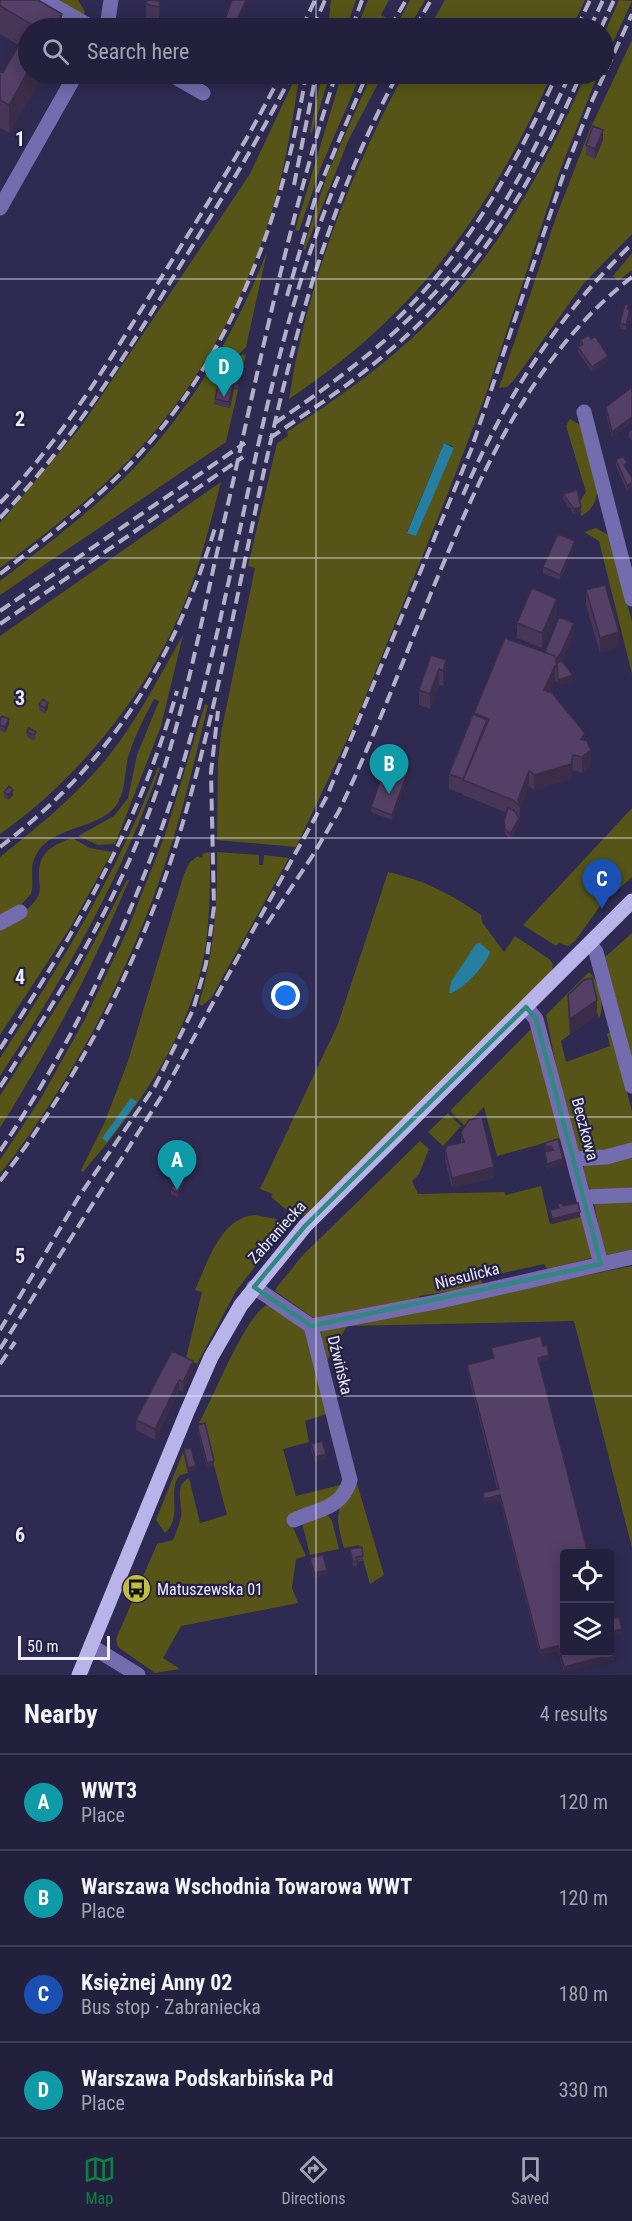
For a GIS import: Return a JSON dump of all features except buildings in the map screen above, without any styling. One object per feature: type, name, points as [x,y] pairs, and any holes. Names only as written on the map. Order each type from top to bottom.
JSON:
[{"type":"main road","name":"Zabraniecka","points":[[79,1675],[191,1403],[229,1323],[254,1287],[304,1226],[632,901]]},
{"type":"street","points":[[44,0],[76,18]]},
{"type":"street","points":[[108,18],[111,0]]},
{"type":"street","points":[[0,208],[70,84]]},
{"type":"street","points":[[188,84],[204,93]]},
{"type":"street","points":[[584,412],[632,599]]},
{"type":"street","points":[[0,923],[20,912]]},
{"type":"street","points":[[590,944],[596,952],[632,1086]]},
{"type":"street","name":"Beczkowa","points":[[526,1007],[536,1019],[601,1264]]},
{"type":"street","points":[[574,1159],[606,1157],[632,1150]]},
{"type":"street","points":[[585,1197],[632,1195]]},
{"type":"street","name":"Niesulicka","points":[[310,1326],[436,1302],[632,1257]]},
{"type":"street","name":"Dźwińska","points":[[254,1287],[310,1326],[316,1338],[350,1480],[348,1489],[338,1503],[294,1520]]},
{"type":"street","points":[[91,1646],[138,1675]]},
{"type":"highlighted area","points":[[526,1007],[536,1019],[601,1264],[311,1326],[254,1287],[305,1226]]},
{"type":"shaded area","points":[[55,0],[78,0],[85,12],[83,16]]},
{"type":"shaded area","points":[[331,0],[356,0],[350,18],[329,18]]},
{"type":"shaded area","points":[[368,0],[389,0],[381,15],[386,18],[361,18]]},
{"type":"shaded area","points":[[410,0],[425,0],[415,18],[400,18]]},
{"type":"shaded area","points":[[445,0],[585,0],[577,18],[435,18]]},
{"type":"shaded area","points":[[619,0],[632,1],[614,40],[614,18],[611,18]]},
{"type":"shaded area","points":[[632,40],[632,234],[584,283],[514,380],[507,387],[499,388],[556,217],[590,129],[611,84],[614,84],[614,78]]},
{"type":"shaded area","points":[[292,84],[298,84],[285,159],[262,241],[247,281],[207,358],[157,429],[129,460],[83,503],[0,568],[0,523],[80,428],[250,174]]},
{"type":"shaded area","points":[[320,84],[327,84],[312,133],[310,132]]},
{"type":"shaded area","points":[[339,84],[357,84],[321,167],[299,231],[295,230]]},
{"type":"shaded area","points":[[368,84],[378,84],[348,141],[305,250],[303,249],[327,175]]},
{"type":"shaded area","points":[[399,84],[547,84],[502,171],[475,215],[445,256],[412,295],[376,331],[335,366],[289,399],[307,314],[319,273],[348,191]]},
{"type":"shaded area","points":[[581,84],[594,84],[559,173],[487,391],[450,488],[353,727],[296,847],[217,840],[218,763],[221,733],[255,568],[248,566],[277,443],[288,436],[287,432],[382,364],[440,310],[467,280],[513,216],[552,146]],"holes":[[[444,443],[453,446],[416,536],[407,532]]]},
{"type":"shaded area","points":[[267,252],[246,347],[228,366],[223,381],[220,381],[214,404],[230,408],[234,389],[238,390],[226,442],[0,595],[0,581],[104,497],[136,466],[177,418],[227,338]]},
{"type":"shaded area","points":[[632,253],[632,270],[618,281],[613,276]]},
{"type":"shaded area","points":[[242,354],[246,355],[240,376],[227,373]]},
{"type":"shaded area","points":[[570,419],[580,425],[596,474],[596,498],[591,508],[581,516],[579,503],[586,492],[566,426]]},
{"type":"shaded area","points":[[221,482],[204,547],[188,594],[167,641],[149,673],[106,734],[82,762],[56,788],[0,834],[0,636]]},
{"type":"shaded area","points":[[596,528],[610,536],[632,622],[632,674],[599,541],[584,532]]},
{"type":"shaded area","points":[[183,635],[161,726],[115,844],[98,845],[78,836],[114,816],[128,798],[137,755],[159,701],[154,699],[133,743],[119,802],[97,820],[63,833],[44,844],[34,858],[31,894],[19,907],[0,917],[0,857],[62,805],[108,756],[143,706]]},
{"type":"shaded area","points":[[205,704],[208,705],[177,825],[134,946],[116,987],[74,1065],[26,1139],[0,1174],[0,1160],[41,1098],[85,1019],[128,929],[165,835]]},
{"type":"shaded area","points":[[158,767],[160,768],[144,810],[109,889],[69,964],[0,1076],[0,1058],[45,988],[107,880]]},
{"type":"shaded area","points":[[632,808],[632,877],[600,906],[575,941],[568,946],[559,943],[556,946],[523,925]]},
{"type":"shaded area","points":[[72,838],[90,848],[112,852],[71,926],[0,1035],[0,926],[34,903],[39,892],[39,868],[44,855],[53,847]]},
{"type":"shaded area","points":[[210,852],[206,944],[189,1008],[161,1067],[124,1121],[83,1172],[81,1170],[104,1124],[128,1061],[184,874],[190,862]]},
{"type":"shaded area","points":[[217,852],[259,855],[259,865],[263,865],[264,855],[289,858],[211,998],[202,1006],[199,1004],[214,929]]},
{"type":"shaded area","points":[[388,872],[425,884],[459,901],[481,915],[482,922],[504,952],[515,936],[549,959],[553,964],[552,971],[305,1215],[295,1217],[271,1197],[273,1194],[260,1189],[338,1024]]},
{"type":"shaded area","points":[[129,880],[101,944],[70,1007],[0,1128],[0,1096],[76,976]]},
{"type":"shaded area","points":[[632,933],[632,1059],[605,957]]},
{"type":"shaded area","points":[[589,972],[599,988],[601,1013],[599,1019],[592,994],[568,1010],[570,1034],[561,1041],[566,1062],[610,1046],[607,1034],[612,1031],[632,1112],[632,1146],[579,1154],[560,1086],[546,1015]]},
{"type":"shaded area","points":[[534,1026],[563,1138],[497,1156],[484,1107],[465,1126],[450,1111]]},
{"type":"shaded area","points":[[448,1113],[461,1126],[443,1146],[428,1132]]},
{"type":"shaded area","points":[[420,1141],[429,1149],[419,1174],[412,1181],[418,1194],[504,1192],[506,1195],[541,1186],[550,1224],[584,1216],[595,1257],[547,1269],[544,1264],[480,1278],[484,1286],[419,1296],[420,1301],[315,1319],[275,1291],[302,1256]]},
{"type":"shaded area","points":[[632,1154],[632,1192],[596,1192],[589,1188],[583,1168],[586,1164]]},
{"type":"shaded area","points":[[632,1200],[632,1249],[604,1256],[594,1202]]},
{"type":"shaded area","points":[[255,1215],[276,1219],[284,1229],[236,1291],[197,1364],[186,1358],[202,1292],[195,1290],[210,1255],[224,1233],[243,1218]]},
{"type":"shaded area","points":[[632,1266],[632,1548],[574,1321],[347,1326],[327,1361],[321,1334],[323,1329]]},
{"type":"shaded area","points":[[268,1304],[302,1327],[313,1343],[330,1410],[326,1414],[305,1421],[309,1442],[283,1449],[296,1496],[344,1484],[339,1462],[344,1468],[345,1485],[333,1500],[288,1517],[306,1556],[296,1559],[292,1588],[298,1603],[181,1626],[163,1658],[180,1669],[155,1673],[118,1647],[116,1639],[157,1544],[173,1540],[181,1517],[180,1490],[184,1481],[189,1478],[200,1523],[227,1515],[203,1423],[199,1423],[249,1324]]},
{"type":"shaded area","points":[[183,1452],[188,1473],[180,1475],[176,1481],[173,1519],[165,1533],[156,1520]]},
{"type":"shaded area","points":[[355,1477],[384,1575],[370,1584],[359,1545],[344,1548],[339,1526],[339,1511]]},
{"type":"shaded area","points":[[326,1513],[332,1521],[339,1549],[310,1555],[302,1523]]},
{"type":"water","points":[[444,443],[454,448],[416,536],[407,533]]},
{"type":"water","points":[[480,943],[490,952],[488,957],[466,984],[449,993],[451,982],[476,944]]},
{"type":"water","points":[[131,1098],[137,1102],[107,1142],[102,1138]]},
{"type":"railway","points":[[307,18],[315,0]]},
{"type":"railway","points":[[317,18],[325,0]]},
{"type":"railway","points":[[356,18],[362,0]]},
{"type":"railway","points":[[396,18],[406,0]]},
{"type":"railway","points":[[421,18],[431,0]]},
{"type":"railway","points":[[582,18],[590,0]]},
{"type":"railway","points":[[595,18],[603,0]]},
{"type":"railway","points":[[606,18],[614,0]]},
{"type":"railway","points":[[614,53],[632,14]]},
{"type":"railway","points":[[0,503],[47,449],[109,361],[226,173],[276,84]]},
{"type":"railway","points":[[0,518],[51,459],[97,397],[238,171],[287,84]]},
{"type":"railway","points":[[0,574],[68,521],[117,477],[168,420],[199,376],[248,282],[267,231],[283,180],[304,84]]},
{"type":"railway","points":[[294,185],[314,84]]},
{"type":"railway","points":[[0,1087],[64,985],[102,916],[136,844],[161,777],[194,654],[300,194],[333,84]]},
{"type":"railway","points":[[287,296],[316,195],[363,84]]},
{"type":"railway","points":[[0,1181],[30,1140],[84,1055],[130,965],[168,870],[208,728],[294,347],[322,253],[356,162],[393,84]]},
{"type":"railway","points":[[397,319],[447,263],[489,204],[525,140],[552,84]]},
{"type":"railway","points":[[275,423],[337,379],[395,332],[448,279],[472,250],[505,202],[535,148],[565,84]]},
{"type":"railway","points":[[270,438],[374,364],[420,323],[450,292],[501,224],[523,188],[576,84]]},
{"type":"railway","points":[[0,1349],[161,1097],[327,796],[471,450],[563,176],[600,84]]},
{"type":"railway","points":[[0,1151],[35,1097],[96,984],[123,926],[169,806],[205,683],[278,361],[316,234],[340,173]]},
{"type":"railway","points":[[463,495],[496,426],[535,361],[580,300],[632,244]]},
{"type":"railway","points":[[267,924],[339,811],[468,506],[511,421],[536,381],[564,344],[596,309],[632,277]]},
{"type":"railway","points":[[0,611],[245,443]]},
{"type":"railway","points":[[0,624],[243,457]]},
{"type":"railway","points":[[0,847],[39,815],[75,780],[106,744],[134,705],[159,664],[180,621],[199,576],[215,528]]},
{"type":"railway","points":[[0,1049],[79,920],[124,832],[162,740],[177,691]]},
{"type":"railway","points":[[0,1330],[78,1198],[155,1086],[193,1010],[206,964],[214,907],[211,772],[218,711]]},
{"type":"railway","points":[[0,1364],[15,1342]]},
{"type":"place","name":"Warszawa Podskarbińska Pd","points":[[224,397]]},
{"type":"place","name":"Warszawa Wschodnia Towarowa WWT","points":[[389,794]]},
{"type":"place","name":"Księżnej Anny 02","points":[[602,909]]},
{"type":"place","name":"WWT3","points":[[177,1190]]},
{"type":"place","name":"Matuszewska 01","points":[[136,1589]]}]
